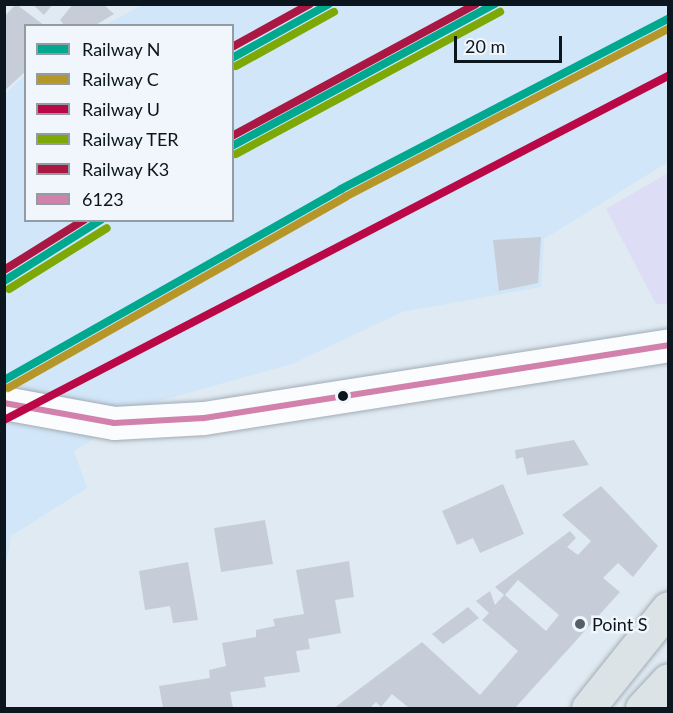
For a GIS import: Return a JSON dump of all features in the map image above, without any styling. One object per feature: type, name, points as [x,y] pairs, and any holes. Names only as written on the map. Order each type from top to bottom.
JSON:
[{"type":"main road","points":[[588,708],[669,608]]},
{"type":"main road","points":[[642,708],[669,680]]},
{"type":"street","points":[[4,403],[114,423],[204,418],[669,345]]},
{"type":"shaded area","points":[[142,5],[668,5],[668,162],[544,239],[541,287],[402,312],[292,364],[152,403],[74,451],[87,488],[11,536],[5,570],[4,95],[24,76],[24,222],[234,222],[234,24],[107,24]]},
{"type":"shaded area","points":[[668,173],[668,304],[656,304],[606,209]]},
{"type":"building","points":[[16,4],[42,24],[24,24],[24,73],[4,91],[4,17]]},
{"type":"building","points":[[32,4],[53,4],[44,15]]},
{"type":"building","points":[[73,4],[103,4],[114,14],[97,24],[63,24],[60,20]]},
{"type":"building","points":[[541,237],[538,283],[499,291],[493,240]]},
{"type":"building","points":[[574,440],[589,465],[527,475],[523,457],[516,459],[515,450]]},
{"type":"building","points":[[503,484],[524,534],[480,553],[473,538],[457,545],[442,511]]},
{"type":"building","points":[[601,486],[658,546],[633,577],[618,563],[603,578],[620,592],[515,708],[409,708],[392,694],[381,707],[376,702],[370,708],[334,708],[422,642],[480,695],[518,651],[482,620],[489,613],[476,601],[490,591],[495,605],[504,595],[495,587],[570,531],[576,538],[567,547],[578,555],[591,541],[562,515]],"holes":[[[518,580],[559,615],[546,631],[505,595]]]},
{"type":"building","points":[[265,520],[273,564],[221,572],[214,528]]},
{"type":"building","points":[[349,561],[354,597],[335,600],[341,633],[308,639],[310,649],[296,651],[300,672],[264,677],[266,687],[230,692],[233,708],[163,708],[159,686],[210,678],[209,670],[226,666],[222,643],[256,637],[256,630],[275,626],[273,619],[304,614],[296,570]]},
{"type":"building","points":[[188,562],[198,620],[173,623],[170,606],[145,610],[139,571]]},
{"type":"building","points":[[468,607],[479,618],[443,644],[432,634]]},
{"type":"rail line","name":"K3","points":[[234,46],[310,4]]},
{"type":"rail line","name":"N","points":[[234,57],[329,4]]},
{"type":"rail line","name":"K3","points":[[234,135],[476,4]]},
{"type":"rail line","name":"N","points":[[234,145],[495,4]]},
{"type":"rail line","name":"TER","points":[[236,66],[334,12]]},
{"type":"rail line","name":"TER","points":[[236,154],[500,12]]},
{"type":"rail line","name":"N","points":[[4,380],[341,189],[668,19]]},
{"type":"rail line","name":"C","points":[[8,388],[345,197],[668,29]]},
{"type":"rail line","name":"U","points":[[4,420],[668,76]]},
{"type":"rail line","name":"K3","points":[[4,270],[81,222]]},
{"type":"rail line","name":"N","points":[[4,281],[98,222]]},
{"type":"rail line","name":"TER","points":[[9,289],[107,228]]},
{"type":"transit line","name":"6123","points":[[4,403],[114,423],[204,418],[668,345]]},
{"type":"place","name":"Point S","points":[[580,624]]}]
